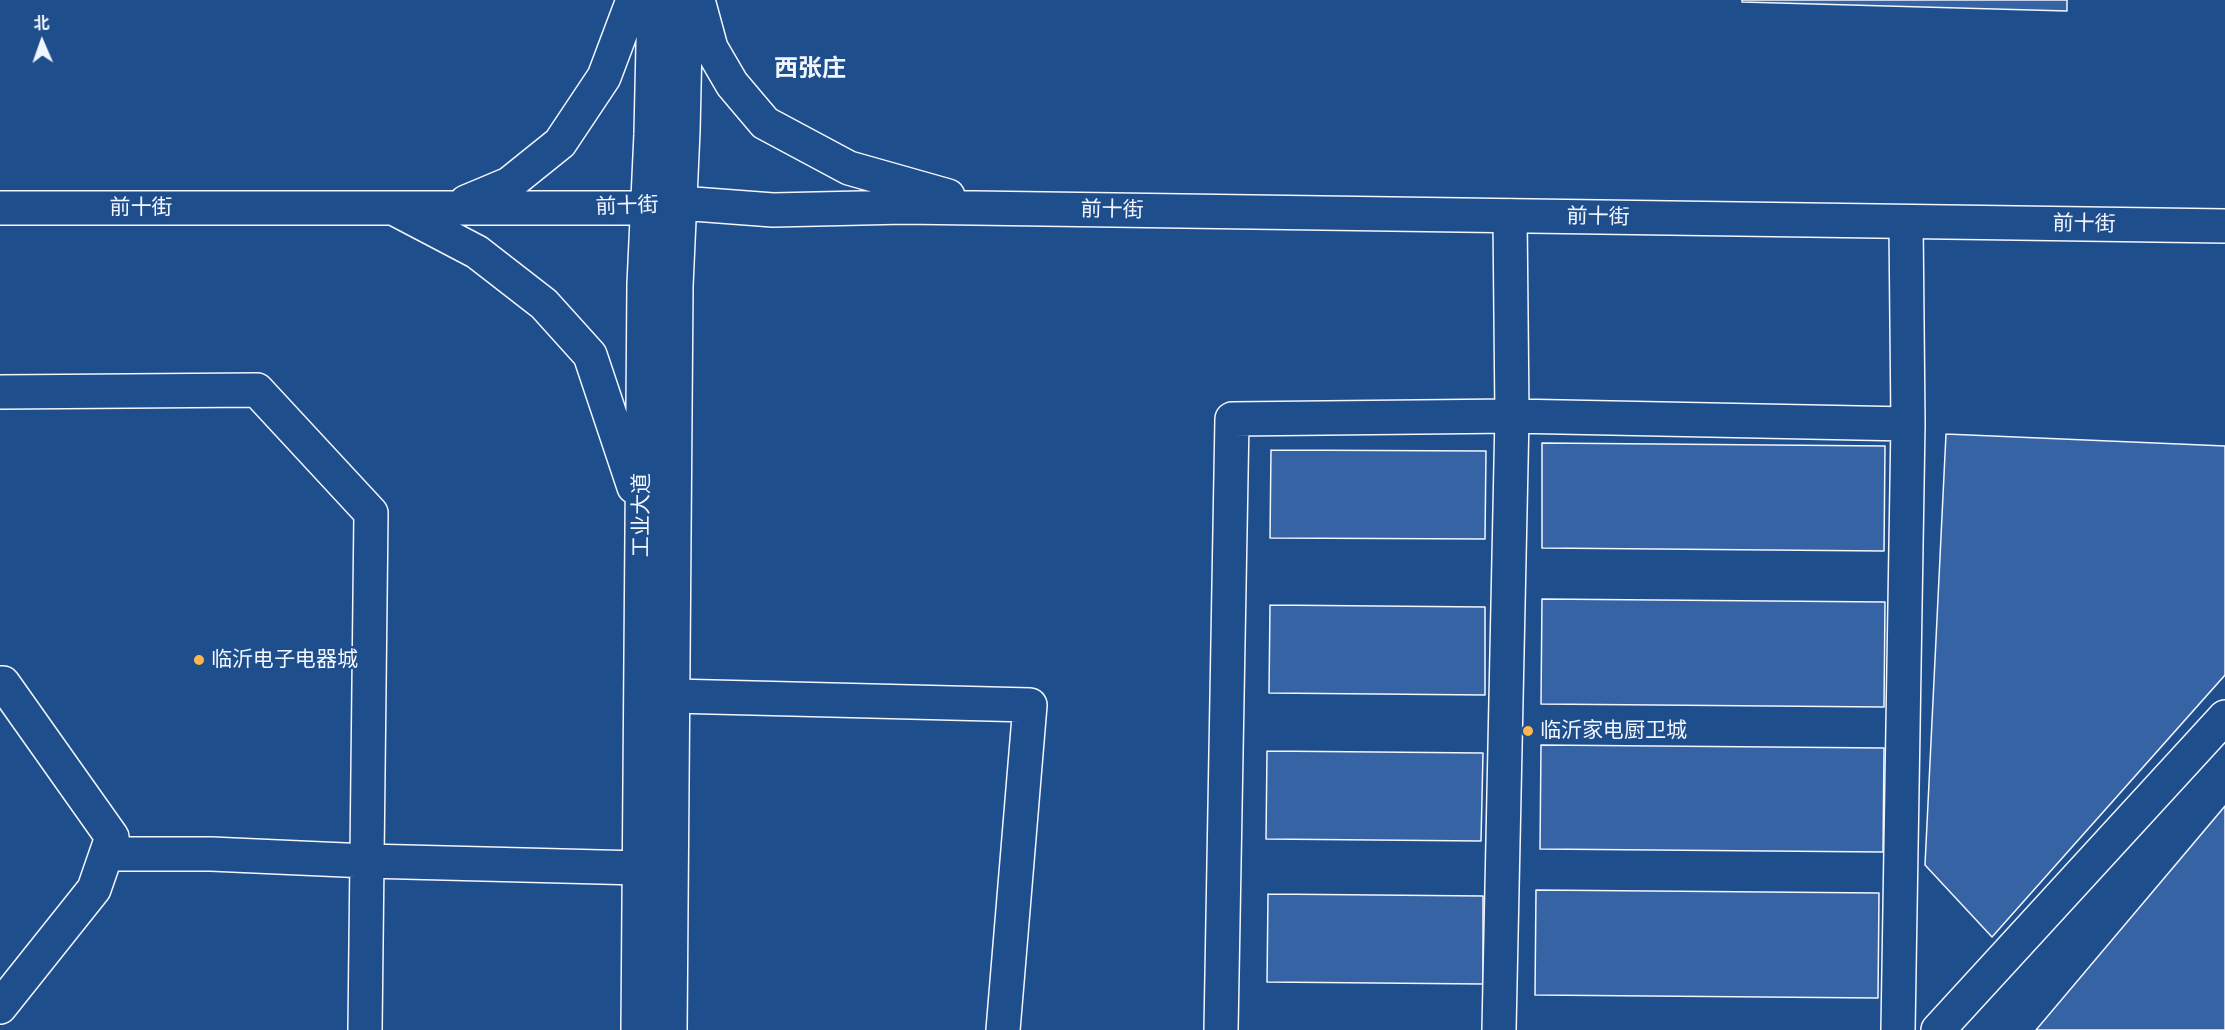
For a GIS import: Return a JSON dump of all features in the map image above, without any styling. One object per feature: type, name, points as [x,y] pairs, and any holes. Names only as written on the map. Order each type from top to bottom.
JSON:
[{"type":"main road","points":[[453,208],[509,184],[560,143],[604,77],[633,0]]},
{"type":"main road","name":"工业大道","points":[[638,1030],[644,285],[654,0]]},
{"type":"main road","name":"工业大道","points":[[670,1030],[676,286],[686,0]]},
{"type":"main road","points":[[698,0],[711,48],[732,84],[765,123],[849,168],[990,208]]},
{"type":"main road","name":"前十街","points":[[0,208],[648,208],[680,203],[772,210],[904,207],[2225,226]]},
{"type":"main road","points":[[393,207],[477,252],[544,304],[590,355],[642,513]]},
{"type":"main road","points":[[1499,1030],[1512,416],[1510,216]]},
{"type":"main road","points":[[1898,1030],[1908,424],[1906,222]]},
{"type":"main road","points":[[0,392],[257,390],[371,513],[365,1030]]},
{"type":"main road","points":[[1221,1030],[1232,419],[1512,416],[1908,424]]},
{"type":"main road","points":[[0,683],[3,683],[111,837],[94,889],[0,1007]]},
{"type":"main road","points":[[672,696],[1030,705],[1003,1030]]},
{"type":"main road","points":[[1938,1030],[2225,717]]},
{"type":"main road","points":[[106,854],[211,854],[367,861],[639,868]]},
{"type":"building","points":[[1742,0],[2067,0],[2067,11],[1742,2]]},
{"type":"building","points":[[1946,434],[2225,446],[2225,675],[1992,937],[1925,865]]},
{"type":"building","points":[[1542,443],[1885,446],[1884,551],[1542,548]]},
{"type":"building","points":[[1271,450],[1486,451],[1485,539],[1270,538]]},
{"type":"building","points":[[1542,599],[1885,602],[1884,707],[1541,704]]},
{"type":"building","points":[[1270,605],[1485,607],[1485,695],[1269,693]]},
{"type":"building","points":[[1541,745],[1884,748],[1883,852],[1540,849]]},
{"type":"building","points":[[1267,751],[1483,753],[1481,841],[1266,839]]},
{"type":"building","points":[[2225,806],[2225,1030],[2036,1030]]},
{"type":"building","points":[[1536,890],[1879,893],[1878,998],[1535,995]]},
{"type":"building","points":[[1268,894],[1483,896],[1483,984],[1267,982]]},
{"type":"place","name":"临沂电子电器城","points":[[199,660]]},
{"type":"place","name":"临沂家电厨卫城","points":[[1528,731]]},
{"type":"district","name":"西张庄","points":[[810,69]]}]
